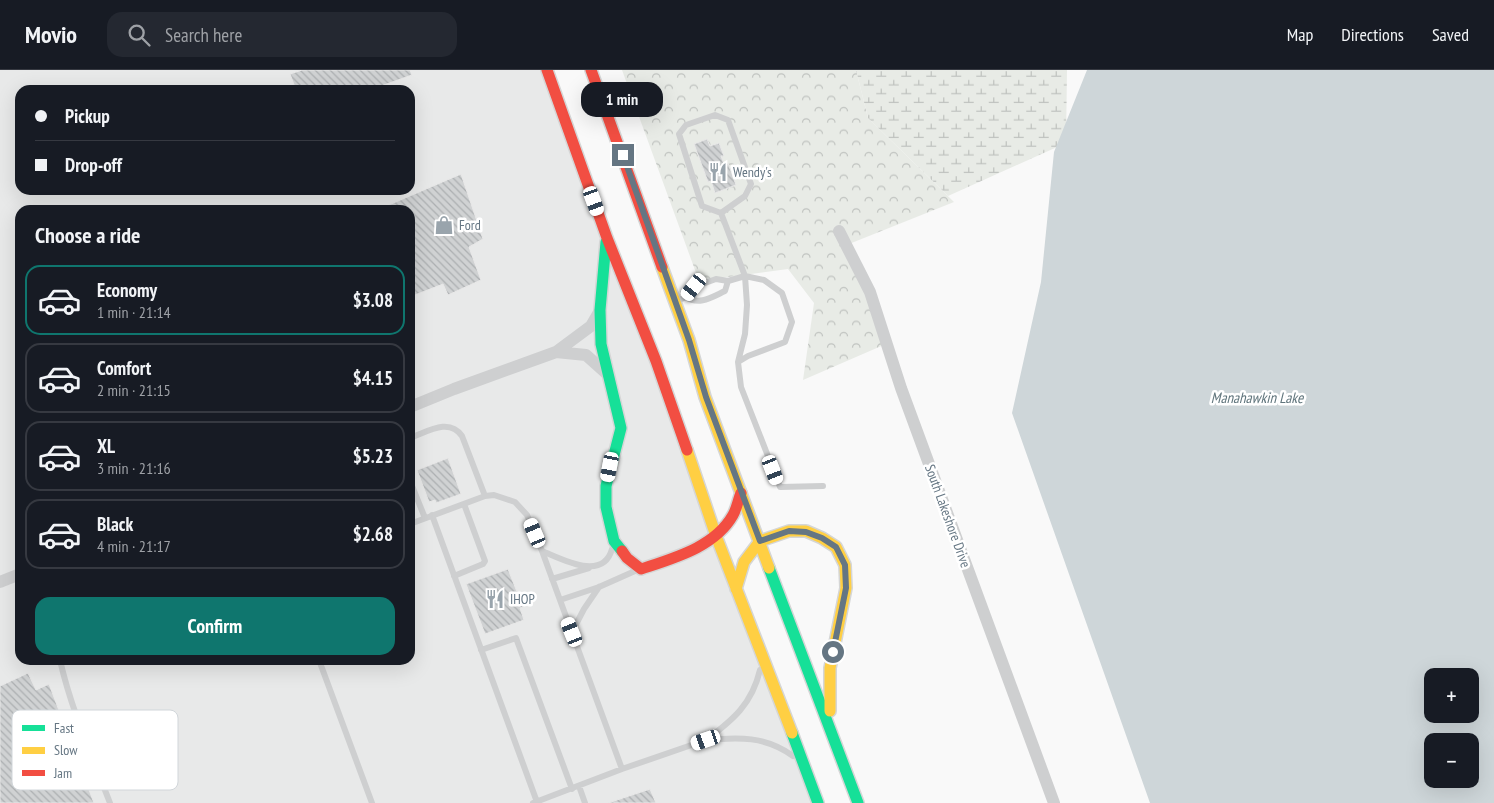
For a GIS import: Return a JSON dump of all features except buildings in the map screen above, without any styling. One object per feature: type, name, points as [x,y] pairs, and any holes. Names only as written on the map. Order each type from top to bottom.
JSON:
[{"type":"highway","points":[[548,70],[607,238],[656,361],[716,536],[764,657],[818,803]]},
{"type":"highway","points":[[591,70],[681,299],[689,340],[706,397],[858,803]]},
{"type":"highway","points":[[607,238],[600,310],[601,344],[621,428],[606,486],[606,507],[614,541],[626,558],[641,569],[681,555],[716,536],[732,518],[741,493]]},
{"type":"highway","points":[[736,589],[744,562],[760,541],[789,531],[806,532],[822,538],[836,547],[845,565],[846,588],[830,668],[829,723]]},
{"type":"street","name":"South Lakeshore Drive","points":[[839,231],[870,292],[901,388],[1054,803]]},
{"type":"street","points":[[415,405],[556,352],[591,326],[600,310]]},
{"type":"street","points":[[556,352],[586,355],[610,377]]},
{"type":"street","points":[[0,582],[15,576]]},
{"type":"lane","points":[[721,213],[745,196],[751,184],[728,120],[715,115],[686,125],[679,134],[702,206],[721,213],[745,276],[747,305],[745,334],[738,362],[741,387],[780,487],[823,486]]},
{"type":"lane","points":[[681,299],[694,287],[716,279],[728,281],[745,276],[764,280],[782,293],[792,322],[785,342],[748,356],[738,362]]},
{"type":"lane","points":[[681,299],[704,301],[724,291],[728,281]]},
{"type":"lane","points":[[415,436],[445,425],[452,426],[458,430],[485,496]]},
{"type":"lane","points":[[415,493],[425,518]]},
{"type":"lane","points":[[415,522],[485,496],[505,497],[521,506],[527,515],[542,551],[622,769]]},
{"type":"lane","points":[[454,576],[483,564],[485,561],[464,504]]},
{"type":"lane","points":[[432,515],[535,802],[706,740],[737,737],[763,741],[783,749],[802,762]]},
{"type":"lane","points":[[552,579],[604,563],[610,556],[614,541]]},
{"type":"lane","points":[[542,551],[591,568]]},
{"type":"lane","points":[[560,600],[599,587],[641,569]]},
{"type":"lane","points":[[572,632],[584,609],[599,587]]},
{"type":"lane","points":[[481,650],[516,638],[575,788],[585,803]]},
{"type":"lane","points":[[706,740],[732,721],[746,704],[756,688],[764,657]]},
{"type":"lane","points":[[61,665],[74,710]]},
{"type":"lane","points":[[321,665],[372,803]]},
{"type":"lane","points":[[105,790],[110,803]]},
{"type":"shaded area","points":[[0,70],[549,70],[817,803],[0,803]]},
{"type":"green space","points":[[622,70],[856,70],[868,118],[954,202],[849,244],[886,344],[803,380],[814,303],[788,269],[699,281]]},
{"type":"green space","points":[[856,70],[1067,70],[1066,143],[948,196],[868,118]]},
{"type":"water","name":"Manahawkin Lake","points":[[1087,70],[1494,70],[1494,803],[1150,803],[1012,413],[1041,282],[1054,152]]},
{"type":"traffic: fast","points":[[606,242],[600,310],[601,344],[621,428],[606,486],[606,507],[614,541],[622,551]]},
{"type":"traffic: fast","points":[[769,568],[858,803]]},
{"type":"traffic: fast","points":[[792,733],[818,803]]},
{"type":"traffic: slow","points":[[662,267],[689,340],[705,397],[769,568]]},
{"type":"traffic: slow","points":[[687,450],[716,536],[792,733]]},
{"type":"traffic: slow","points":[[736,589],[744,562],[760,541],[789,531],[806,531],[836,547],[845,565],[846,588],[830,668],[830,711]]},
{"type":"traffic: jam","points":[[547,70],[607,238],[656,361],[687,450]]},
{"type":"traffic: jam","points":[[591,70],[662,267]]},
{"type":"traffic: jam","points":[[622,551],[627,558],[641,569],[693,550],[716,535],[725,526],[734,512],[741,493]]},
{"type":"place","name":"Wendy's","points":[[718,172]]},
{"type":"place","name":"Ford","points":[[444,225]]},
{"type":"place","name":"IHOP","points":[[495,599]]},
{"type":"route","points":[[623,155],[689,340],[706,397],[760,541],[789,531],[806,532],[822,538],[836,547],[845,565],[846,588],[833,652]]}]
